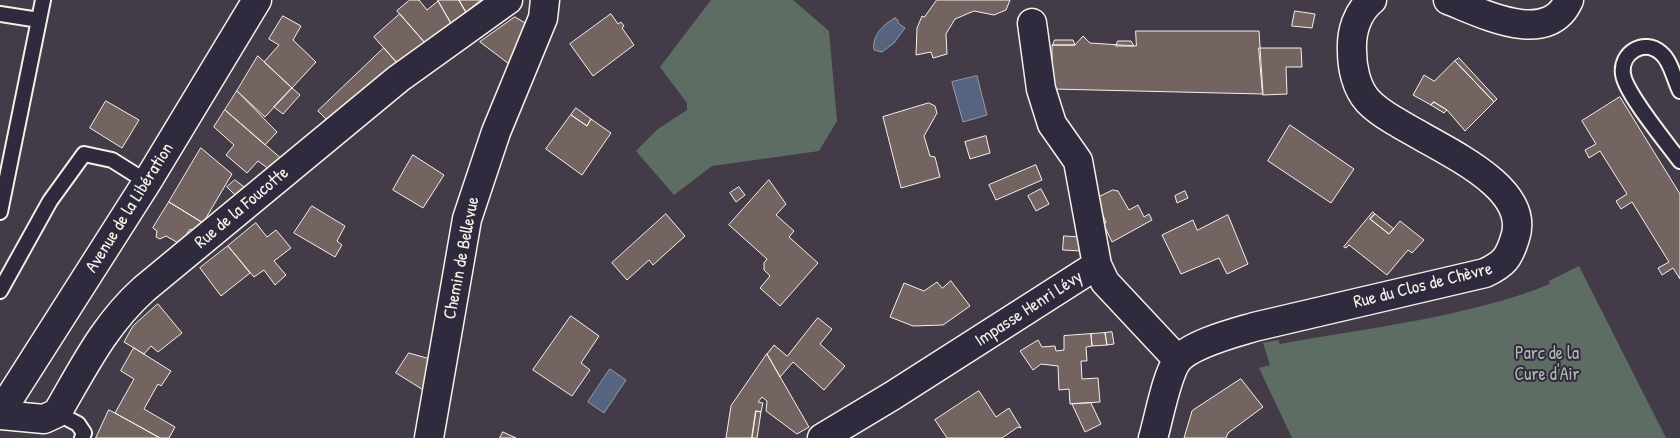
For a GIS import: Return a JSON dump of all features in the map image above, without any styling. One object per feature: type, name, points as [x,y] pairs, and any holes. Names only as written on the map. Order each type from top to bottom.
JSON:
[{"type":"street","name":"Avenue de la Libération","points":[[0,414],[25,370],[55,328],[147,182],[257,0]]},
{"type":"street","name":"Rue de la Foucotte","points":[[57,413],[102,335],[122,309],[136,296],[398,79],[508,0]]},
{"type":"street","name":"Chemin de Bellevue","points":[[430,438],[467,218],[496,132],[544,18],[545,0]]},
{"type":"street","name":"Rue du Clos de Chèvre","points":[[1178,360],[1217,338],[1254,327],[1485,273],[1501,266],[1509,254],[1516,235],[1517,222],[1513,207],[1503,189],[1478,170],[1382,112],[1367,100],[1358,85],[1352,62],[1351,44],[1359,14],[1372,0]]},
{"type":"street","points":[[1448,0],[1522,25],[1537,25],[1552,18],[1563,11],[1569,0]]},
{"type":"street","name":"Impasse Henri Lévy","points":[[822,438],[892,396],[1097,265],[1078,161],[1052,124],[1042,89],[1032,23]]},
{"type":"street","points":[[1097,265],[1105,282],[1178,360],[1153,438]]},
{"type":"street","points":[[0,414],[44,419],[57,413]]},
{"type":"lane","points":[[0,212],[43,0]]},
{"type":"lane","points":[[0,14],[39,20]]},
{"type":"lane","points":[[1680,91],[1667,61],[1661,53],[1652,48],[1640,47],[1632,50],[1625,58],[1623,76],[1630,91],[1680,161]]},
{"type":"lane","points":[[1,288],[50,201],[84,154],[112,160],[147,182]]},
{"type":"lane","points":[[57,413],[78,424],[84,433],[82,438]]},
{"type":"green space","points":[[711,0],[793,0],[829,31],[837,121],[819,151],[712,166],[674,195],[636,151],[658,129],[687,110],[687,103],[660,67]]},
{"type":"green space","name":"Parc de la Cure d'Air","points":[[1579,266],[1666,438],[1292,438],[1259,368],[1270,365],[1263,343],[1278,340],[1280,344],[1382,327],[1486,305],[1550,284],[1549,281]]},
{"type":"water","points":[[895,18],[905,28],[894,43],[882,52],[874,50],[876,36],[879,31]]},
{"type":"water","points":[[977,76],[987,115],[963,122],[952,82]]},
{"type":"water","points":[[610,369],[626,380],[604,413],[588,402]]},
{"type":"building","points":[[410,0],[419,0],[427,10],[438,1],[451,23],[425,43],[397,11]]},
{"type":"building","points":[[438,0],[459,0],[466,12],[451,23]]},
{"type":"building","points":[[459,0],[481,0],[466,12]]},
{"type":"building","points":[[937,0],[1010,0],[1006,10],[994,15],[974,11],[955,19],[946,34],[947,54],[933,58],[931,52],[916,55],[917,28],[922,16],[924,17]]},
{"type":"building","points":[[1295,11],[1315,14],[1312,28],[1292,26]]},
{"type":"building","points":[[400,14],[425,43],[398,64],[374,37]]},
{"type":"building","points":[[611,14],[618,24],[621,22],[624,26],[622,28],[634,45],[593,76],[570,44]]},
{"type":"building","points":[[283,16],[301,26],[293,40],[316,62],[292,88],[264,62],[279,45],[269,39]]},
{"type":"building","points":[[515,17],[532,27],[513,67],[480,42]]},
{"type":"building","points":[[1136,31],[1259,31],[1263,94],[1052,89],[1052,45],[1075,45],[1083,36],[1090,43],[1136,46]]},
{"type":"building","points":[[1055,40],[1073,40],[1075,45],[1053,45]]},
{"type":"building","points":[[1118,41],[1131,41],[1134,46],[1116,46]]},
{"type":"building","points":[[384,48],[398,64],[329,122],[318,111]]},
{"type":"building","points":[[1259,48],[1301,48],[1302,67],[1286,67],[1287,94],[1263,95]]},
{"type":"building","points":[[258,56],[292,88],[265,117],[237,91]]},
{"type":"building","points":[[1459,58],[1497,99],[1494,102],[1455,61]]},
{"type":"building","points":[[1455,61],[1494,102],[1465,131],[1447,110],[1434,102],[1431,105],[1413,95],[1424,75],[1434,81]]},
{"type":"building","points":[[292,88],[300,95],[283,114],[274,107]]},
{"type":"building","points":[[237,91],[277,132],[265,145],[225,110]]},
{"type":"building","points":[[1620,97],[1680,194],[1680,279],[1673,268],[1662,275],[1658,268],[1669,262],[1632,202],[1621,209],[1616,201],[1627,194],[1600,151],[1589,158],[1585,150],[1596,144],[1582,121]]},
{"type":"building","points":[[106,101],[139,120],[122,148],[90,128]]},
{"type":"building","points":[[1434,102],[1447,110],[1444,113],[1431,105]]},
{"type":"building","points":[[929,103],[935,106],[937,113],[924,136],[930,156],[935,157],[940,177],[901,188],[883,117]]},
{"type":"building","points":[[576,108],[591,119],[587,126],[571,115]]},
{"type":"building","points":[[225,110],[283,160],[270,170],[258,161],[247,173],[226,155],[234,145],[214,127]]},
{"type":"building","points":[[571,115],[587,126],[591,119],[611,133],[582,175],[546,149]]},
{"type":"building","points":[[1290,125],[1354,169],[1331,203],[1268,161]]},
{"type":"building","points":[[986,136],[990,153],[970,159],[965,142]]},
{"type":"building","points":[[201,148],[232,174],[203,223],[169,202]]},
{"type":"building","points":[[413,155],[444,175],[423,208],[393,190]]},
{"type":"building","points":[[1036,165],[1042,180],[996,200],[989,185]]},
{"type":"building","points":[[235,180],[247,189],[237,197],[227,187]]},
{"type":"building","points":[[769,180],[786,204],[776,215],[794,231],[789,237],[818,263],[780,306],[760,288],[770,276],[764,270],[764,263],[767,259],[729,225]]},
{"type":"building","points":[[739,187],[745,195],[736,202],[730,193]]},
{"type":"building","points":[[1041,189],[1049,204],[1036,211],[1028,196]]},
{"type":"building","points":[[1113,190],[1118,191],[1129,210],[1138,205],[1144,217],[1149,214],[1152,220],[1112,242],[1104,225],[1106,222],[1095,199]]},
{"type":"building","points":[[1185,191],[1188,198],[1177,203],[1175,196]]},
{"type":"building","points":[[169,202],[205,224],[196,232],[190,229],[180,244],[166,236],[160,239],[156,237],[157,231],[153,228]]},
{"type":"building","points":[[312,206],[345,226],[337,241],[342,245],[335,257],[294,233]]},
{"type":"building","points":[[1373,212],[1375,214],[1370,219],[1389,234],[1400,221],[1424,240],[1412,253],[1408,250],[1387,275],[1349,245],[1346,248],[1344,247]]},
{"type":"building","points":[[666,214],[685,236],[653,265],[649,260],[627,280],[612,263]]},
{"type":"building","points":[[1375,214],[1394,229],[1389,234],[1370,219]]},
{"type":"building","points":[[1228,215],[1248,264],[1227,274],[1219,258],[1181,274],[1162,235],[1193,220],[1197,230]]},
{"type":"building","points":[[256,223],[267,237],[276,230],[291,248],[274,261],[286,275],[275,285],[264,270],[254,277],[228,246]]},
{"type":"building","points":[[1064,236],[1081,237],[1081,251],[1063,250]]},
{"type":"building","points":[[228,246],[250,273],[221,296],[200,268]]},
{"type":"building","points":[[951,281],[970,306],[943,325],[913,326],[890,317],[904,283],[924,291],[937,282],[942,288]]},
{"type":"building","points":[[158,304],[182,333],[158,352],[151,346],[144,354],[124,342],[133,326]]},
{"type":"building","points":[[571,316],[599,336],[581,363],[590,370],[572,396],[533,370]]},
{"type":"building","points":[[818,318],[832,329],[820,344],[845,366],[824,390],[793,362],[780,377],[767,354],[774,345],[787,356]]},
{"type":"building","points":[[1112,332],[1114,344],[1107,345],[1105,333]]},
{"type":"building","points":[[1105,333],[1107,345],[1092,346],[1091,334]]},
{"type":"building","points":[[1091,334],[1092,346],[1086,347],[1087,361],[1081,361],[1082,379],[1098,378],[1100,402],[1070,404],[1069,389],[1059,390],[1058,366],[1041,364],[1033,370],[1020,351],[1038,340],[1042,347],[1055,346],[1056,351],[1064,350],[1064,336]]},
{"type":"building","points":[[134,348],[171,371],[161,386],[158,384],[144,409],[175,427],[169,438],[160,438],[115,413],[134,379],[121,371]]},
{"type":"building","points":[[409,353],[430,359],[425,391],[396,373]]},
{"type":"building","points":[[767,354],[809,427],[797,434],[766,411],[767,401],[762,397],[758,402],[763,403],[761,412],[756,411],[752,438],[726,438],[731,406]]},
{"type":"building","points":[[1241,379],[1263,407],[1228,433],[1226,438],[1184,438],[1192,411]]},
{"type":"building","points":[[979,391],[996,417],[1009,408],[1021,428],[1018,427],[1002,438],[947,438],[935,420]]},
{"type":"building","points":[[1091,403],[1101,424],[1085,432],[1072,404]]},
{"type":"building","points":[[109,410],[115,413],[160,438],[96,438]]},
{"type":"building","points":[[756,411],[761,412],[757,438],[752,438]]},
{"type":"building","points":[[503,432],[516,438],[500,438]]}]
